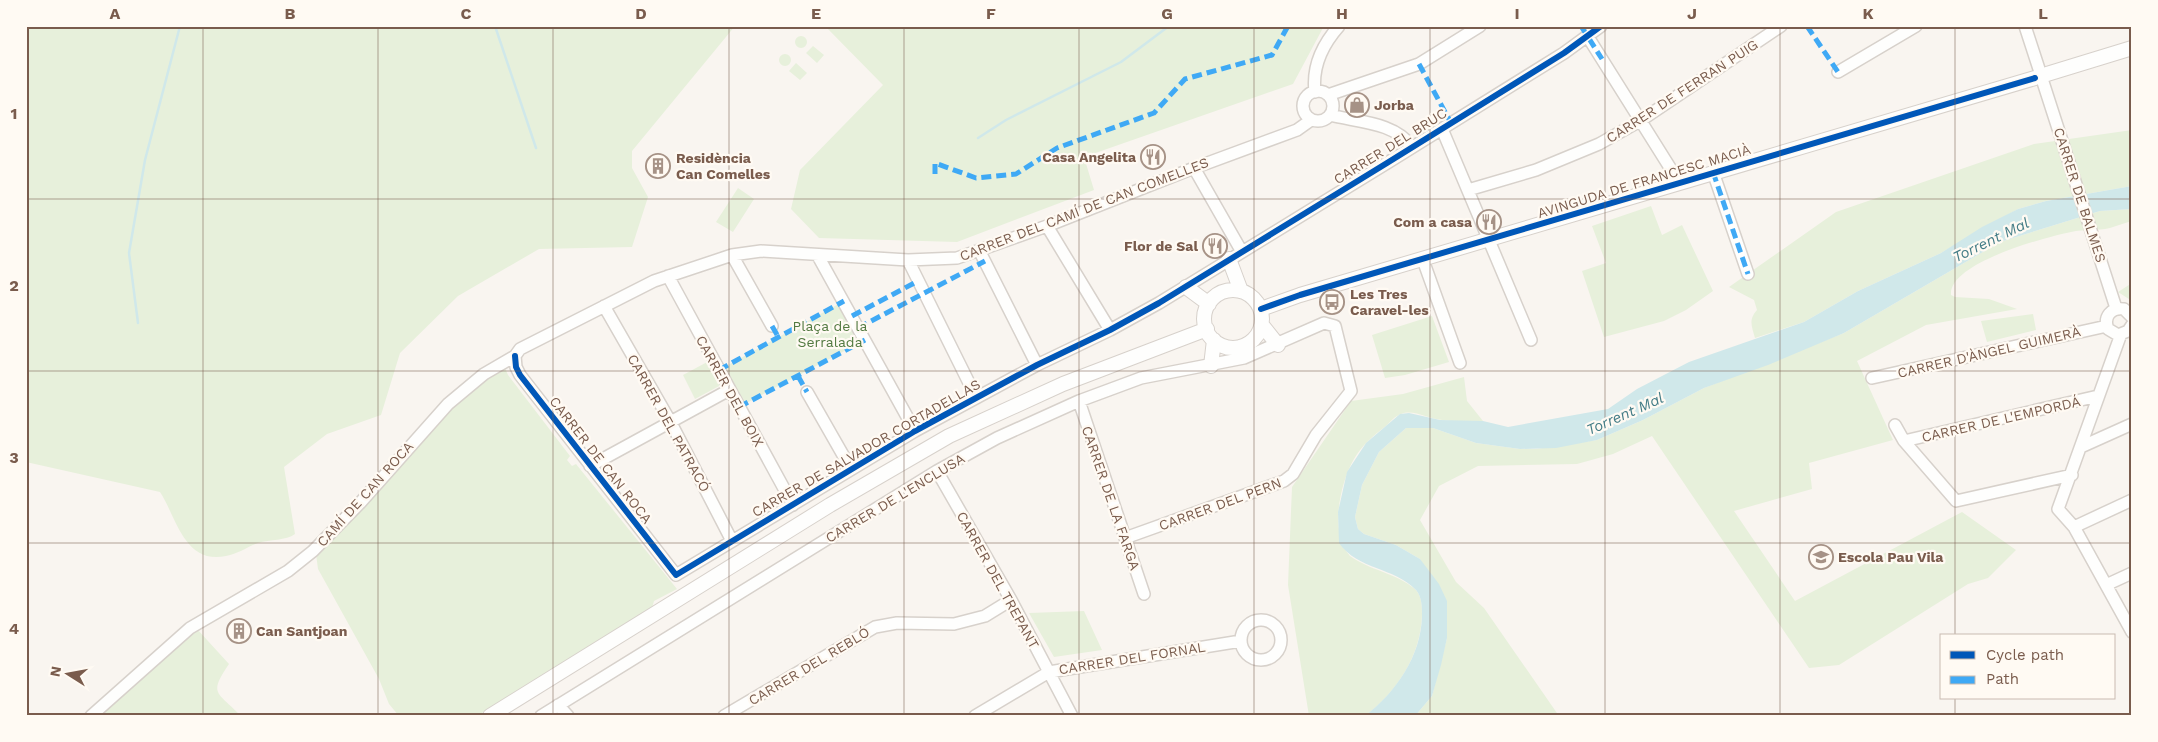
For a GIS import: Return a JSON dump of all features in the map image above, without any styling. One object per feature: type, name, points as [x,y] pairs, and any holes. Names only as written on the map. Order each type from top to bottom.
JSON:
[{"type":"street","points":[[1314,92],[1313,78],[1319,58],[1339,26]]},
{"type":"street","points":[[1328,95],[1333,105],[1330,115],[1322,121],[1311,120],[1304,114],[1303,104],[1307,96],[1314,92],[1328,95],[1419,64],[1480,26]]},
{"type":"street","name":"CARRER DEL BRUC","points":[[1229,259],[1564,53],[1601,26]]},
{"type":"street","name":"CARRER DE FERRAN PUIG","points":[[1468,190],[1536,170],[1599,144],[1640,121],[1781,26]]},
{"type":"street","points":[[1838,72],[1916,26]]},
{"type":"street","name":"CARRER DE BALMES","points":[[2025,26],[2115,305]]},
{"type":"street","points":[[1588,37],[1679,182]]},
{"type":"street","name":"AVINGUDA DE FRANCESC MACIÀ","points":[[1261,309],[1300,295],[1489,241],[1679,182],[2132,48]]},
{"type":"street","points":[[1330,115],[1395,130],[1406,138],[1412,146]]},
{"type":"street","name":"CARRER DEL CAMÍ DE CAN COMELLES","points":[[515,356],[520,348],[668,276],[732,255],[761,251],[818,256],[908,260],[946,259],[979,250],[1047,226],[1297,130],[1311,120]]},
{"type":"street","points":[[1442,129],[1531,340]]},
{"type":"street","points":[[1194,168],[1242,252]]},
{"type":"street","points":[[1713,172],[1748,274]]},
{"type":"street","points":[[1047,226],[1110,330]]},
{"type":"street","points":[[979,250],[1037,365]]},
{"type":"street","points":[[732,255],[772,326]]},
{"type":"street","points":[[818,256],[915,431]]},
{"type":"street","points":[[1229,259],[1241,291]]},
{"type":"street","name":"CARRER DE SALVADOR CORTADELLAS","points":[[676,575],[915,431],[1037,365],[1110,330],[1186,287],[1229,259]]},
{"type":"street","points":[[908,260],[976,397]]},
{"type":"street","points":[[1423,260],[1460,363]]},
{"type":"street","name":"CARRER DEL BOIX","points":[[668,276],[793,506]]},
{"type":"street","points":[[1186,287],[1209,304]]},
{"type":"street","points":[[1210,335],[1221,345],[1238,348],[1253,340],[1262,326],[1261,309],[1250,295],[1241,291],[1226,291],[1219,294],[1209,304],[1205,321],[1210,335],[1211,366]]},
{"type":"street","points":[[2132,317],[2124,309],[2115,305],[2107,317],[2106,326],[2111,332],[2122,334],[2128,331],[2132,325]]},
{"type":"street","name":"CARRER DEL PATRACÓ","points":[[604,306],[670,421],[732,541]]},
{"type":"street","name":"CARRER DEL PERN","points":[[1126,538],[1284,481],[1293,474],[1316,435],[1351,391],[1335,326],[1324,323],[1278,345]]},
{"type":"street","points":[[1262,326],[1278,345]]},
{"type":"street","name":"CARRER D'ÀNGEL GUIMERÀ","points":[[1872,378],[2106,326]]},
{"type":"street","points":[[2122,334],[2098,396],[2083,446],[2058,509],[2074,527],[2132,632]]},
{"type":"street","points":[[490,716],[814,515],[940,440],[971,424],[1063,384],[1210,335]]},
{"type":"street","name":"CARRER DE L'ENCLUSA","points":[[541,716],[937,471],[997,438],[1079,401],[1141,378],[1211,366],[1244,358],[1278,345]]},
{"type":"street","name":"CARRER DE CAN ROCA","points":[[515,356],[520,375],[676,575]]},
{"type":"street","name":"CAMÍ DE CAN ROCA","points":[[91,716],[190,628],[288,571],[313,551],[360,503],[448,404],[484,374],[515,356]]},
{"type":"street","points":[[590,466],[729,390]]},
{"type":"street","points":[[807,392],[851,469]]},
{"type":"street","name":"CARRER DE L'EMPORDÁ","points":[[1904,441],[2098,396]]},
{"type":"street","name":"CARRER DE LA FARGA","points":[[1079,401],[1144,594]]},
{"type":"street","points":[[2083,446],[2132,424]]},
{"type":"street","points":[[1895,425],[1904,441],[1956,501],[2072,475]]},
{"type":"street","name":"CARRER DEL TREPANT","points":[[937,471],[1011,600],[1072,716]]},
{"type":"street","points":[[2074,527],[2132,500]]},
{"type":"street","points":[[2106,585],[2132,574]]},
{"type":"street","name":"CARRER DEL REBLÓ","points":[[724,716],[875,627],[897,623],[954,624],[984,616],[1011,600]]},
{"type":"street","name":"CARRER DEL FORNAL","points":[[975,716],[1049,672],[1241,641]]},
{"type":"street","points":[[558,705],[568,716]]},
{"type":"green space","points":[[26,26],[735,26],[632,151],[632,168],[648,197],[632,247],[539,249],[458,296],[400,353],[381,415],[327,434],[284,467],[295,534],[287,538],[258,543],[230,555],[212,557],[200,553],[183,536],[160,492],[26,462]]},
{"type":"green space","points":[[825,26],[1324,26],[1293,84],[1084,157],[1094,190],[957,242],[819,238],[791,209],[800,170],[883,85]]},
{"type":"green space","points":[[801,36],[807,42],[801,48],[795,42]]},
{"type":"green space","points":[[813,46],[824,55],[817,63],[806,53]]},
{"type":"green space","points":[[785,54],[791,60],[785,66],[779,60]]},
{"type":"green space","points":[[796,63],[807,73],[800,80],[789,71]]},
{"type":"green space","points":[[2132,130],[2132,186],[2046,201],[2018,209],[1941,253],[1858,291],[1804,322],[1755,338],[1752,317],[1757,310],[1754,300],[1729,287],[1836,212],[2034,144]]},
{"type":"green space","points":[[738,188],[754,199],[733,232],[716,222]]},
{"type":"green space","points":[[1651,206],[1662,235],[1682,225],[1713,291],[1686,310],[1664,321],[1604,337],[1582,271],[1606,263],[1592,226]]},
{"type":"green space","points":[[2132,209],[2132,221],[2110,228],[2076,231],[2041,239],[2000,253],[1965,272],[1954,283],[1951,295],[1955,297],[1989,299],[2017,309],[1926,325],[1857,361],[1893,440],[1809,463],[1812,489],[1734,511],[1795,601],[1962,512],[2016,550],[1988,578],[1968,584],[1839,665],[1809,668],[1652,436],[1613,454],[1577,464],[1478,466],[1439,486],[1420,520],[1456,582],[1484,608],[1559,716],[1415,716],[1432,696],[1447,638],[1420,559],[1396,545],[1364,534],[1358,529],[1355,517],[1362,485],[1379,452],[1406,428],[1433,428],[1476,443],[1520,449],[1536,449],[1597,440],[1643,420],[1704,388],[1844,333],[2000,242],[2100,211]]},
{"type":"green space","points":[[2132,283],[2132,301],[2118,292]]},
{"type":"green space","name":"Plaça de la Serralada","points":[[844,301],[865,340],[739,407],[719,370]]},
{"type":"green space","points":[[2033,314],[2036,330],[1987,342],[1981,321]]},
{"type":"green space","points":[[1432,316],[1449,362],[1405,375],[1385,378],[1372,335]]},
{"type":"green space","points":[[709,361],[721,385],[695,399],[683,375]]},
{"type":"green space","points":[[505,368],[508,375],[570,456],[567,460],[572,466],[576,464],[677,589],[654,601],[652,608],[477,716],[399,716],[389,704],[379,679],[318,569],[316,554],[469,390]]},
{"type":"green space","points":[[1464,377],[1467,401],[1483,421],[1447,421],[1416,413],[1399,415],[1357,454],[1349,469],[1341,494],[1338,522],[1340,535],[1350,556],[1357,561],[1400,579],[1415,589],[1419,595],[1422,608],[1421,630],[1412,658],[1397,684],[1365,716],[1309,716],[1288,585],[1292,487],[1351,401],[1403,394]]},
{"type":"green space","points":[[1084,611],[1102,650],[1054,657],[1029,613]]},
{"type":"green space","points":[[197,629],[229,664],[217,687],[218,692],[241,716],[97,716]]},
{"type":"water","name":"Torrent Mal","points":[[2132,186],[2132,209],[2100,211],[2000,242],[1844,333],[1768,365],[1704,388],[1643,420],[1597,440],[1556,448],[1520,449],[1476,443],[1433,428],[1406,428],[1379,452],[1362,485],[1355,517],[1358,529],[1364,534],[1396,545],[1420,559],[1439,584],[1447,601],[1447,638],[1432,696],[1415,716],[1365,716],[1387,696],[1412,659],[1421,631],[1421,602],[1416,590],[1407,582],[1366,564],[1347,552],[1339,543],[1338,512],[1347,472],[1366,443],[1400,414],[1409,413],[1440,420],[1483,421],[1508,427],[1608,409],[1637,389],[1689,362],[1804,322],[1858,291],[1941,253],[1982,227],[2018,209],[2046,201]]},
{"type":"waterway","points":[[138,323],[129,253],[145,160],[180,26]]},
{"type":"waterway","points":[[495,26],[536,148]]},
{"type":"waterway","points":[[978,138],[1006,120],[1121,62],[1169,26]]},
{"type":"marked path","points":[[935,174],[935,163],[976,178],[1016,174],[1057,148],[1154,113],[1185,79],[1272,55],[1288,26]]},
{"type":"marked path","points":[[1581,26],[1602,59]]},
{"type":"marked path","points":[[1807,26],[1838,72]]},
{"type":"marked path","points":[[1419,64],[1451,123]]},
{"type":"marked path","points":[[1713,172],[1748,274]]},
{"type":"marked path","points":[[858,328],[985,261]]},
{"type":"marked path","points":[[852,316],[918,281]]},
{"type":"marked path","points":[[719,370],[844,301]]},
{"type":"marked path","points":[[772,326],[779,338]]},
{"type":"marked path","points":[[739,407],[865,340]]},
{"type":"marked path","points":[[798,376],[807,392]]},
{"type":"cycle path","points":[[515,356],[516,367],[520,375],[676,575],[915,431],[1037,365],[1110,330],[1159,303],[1564,53],[1601,26]]},
{"type":"cycle path","points":[[1261,309],[1300,295],[2035,78]]},
{"type":"place","name":"Jorba","points":[[1357,105]]},
{"type":"place","name":"Casa Angelita","points":[[1153,157]]},
{"type":"place","name":"Residència Can Comelles","points":[[658,166]]},
{"type":"place","name":"Com a casa","points":[[1489,222]]},
{"type":"place","name":"Flor de Sal","points":[[1215,246]]},
{"type":"place","name":"Les Tres Caravel-les","points":[[1332,302]]},
{"type":"place","name":"Escola Pau Vila","points":[[1821,557]]},
{"type":"place","name":"Can Santjoan","points":[[239,631]]}]
